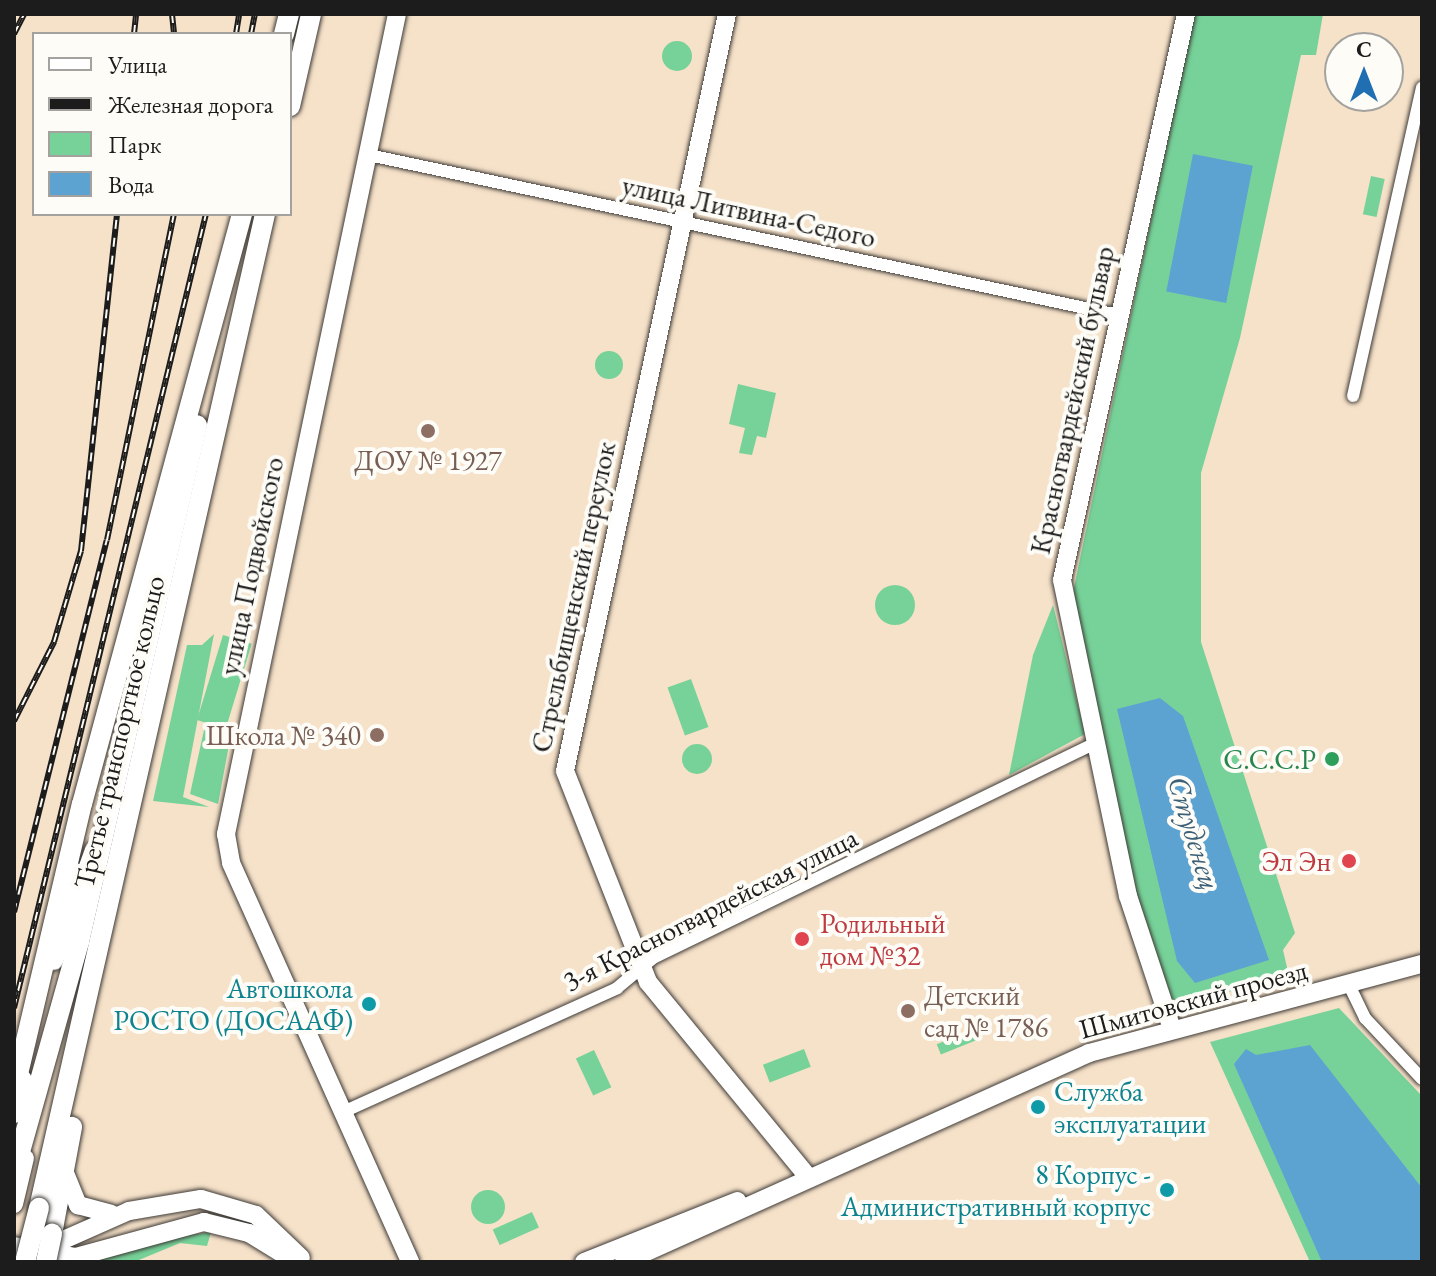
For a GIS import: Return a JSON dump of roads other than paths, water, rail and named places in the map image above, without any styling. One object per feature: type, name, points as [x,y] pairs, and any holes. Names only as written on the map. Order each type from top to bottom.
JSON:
[{"type":"main road","points":[[292,97],[311,14]]},
{"type":"main road","name":"Третье транспортное кольцо","points":[[14,1173],[79,942],[242,216]]},
{"type":"main road","name":"Третье транспортное кольцо","points":[[25,1262],[265,216]]},
{"type":"main road","name":"Третье транспортное кольцо","points":[[14,1091],[165,491],[220,311]]},
{"type":"main road","points":[[46,1262],[56,1237],[67,1150],[101,995],[115,875]]},
{"type":"street","name":"улица Подвойского","points":[[397,14],[227,821],[231,863],[410,1262]]},
{"type":"street","name":"Стрельбищенский переулок","points":[[727,14],[565,759],[570,791],[642,967],[808,1177]]},
{"type":"street","name":"Красногвардейский бульвар","points":[[1172,1029],[1128,896],[1062,580],[1186,14]]},
{"type":"street","points":[[1353,396],[1422,88]]},
{"type":"street","name":"улица Литвина-Седого","points":[[369,155],[1118,315]]},
{"type":"street","name":"3-я Красногвардейская улица","points":[[343,1112],[617,988],[642,967],[1096,743]]},
{"type":"street","points":[[14,1114],[58,946],[107,817]]},
{"type":"street","points":[[14,1204],[79,942]]},
{"type":"street","name":"Шмитовский проезд","points":[[624,1262],[1089,1053],[1422,964]]},
{"type":"street","points":[[1349,985],[1365,1018],[1422,1079]]},
{"type":"street","points":[[14,1075],[23,1052]]},
{"type":"street","points":[[67,1150],[67,1188],[78,1205],[97,1214],[190,1199],[233,1205],[267,1222],[303,1262]]},
{"type":"street","name":"Шмитовский проезд","points":[[584,1262],[808,1177]]},
{"type":"street","points":[[56,1237],[129,1211]]},
{"type":"street","points":[[14,1246],[76,1257],[204,1222],[249,1233],[296,1262]]},
{"type":"water","points":[[1193,154],[1253,166],[1226,303],[1166,291]]},
{"type":"water","name":"Студенец","points":[[1160,698],[1183,716],[1269,960],[1195,983],[1177,961],[1117,709]]},
{"type":"water","points":[[1310,1045],[1422,1188],[1422,1262],[1322,1262],[1234,1064],[1246,1049],[1256,1055]]},
{"type":"railway","points":[[14,34],[24,14]]},
{"type":"railway","points":[[134,32],[136,14]]},
{"type":"railway","points":[[172,14],[174,32]]},
{"type":"railway","points":[[236,32],[239,14]]},
{"type":"railway","points":[[251,32],[255,14]]},
{"type":"railway","points":[[14,721],[54,642],[81,551],[117,216]]},
{"type":"railway","points":[[14,912],[107,540],[174,216]]},
{"type":"railway","points":[[14,1008],[206,216]]},
{"type":"place","name":"ДОУ № 1927","points":[[428,431]]},
{"type":"place","name":"Школа № 340","points":[[377,735]]},
{"type":"place","name":"С.С.С.Р","points":[[1332,759]]},
{"type":"place","name":"Эл Эн","points":[[1349,861]]},
{"type":"place","name":"Родильный дом №32","points":[[802,939]]},
{"type":"place","name":"Автошкола РОСТО (ДОСААФ)","points":[[369,1004]]},
{"type":"place","name":"Детский сад № 1786","points":[[908,1011]]},
{"type":"place","name":"Служба эксплуатации","points":[[1038,1107]]},
{"type":"place","name":"8 Корпус - Административный корпус","points":[[1167,1190]]}]
